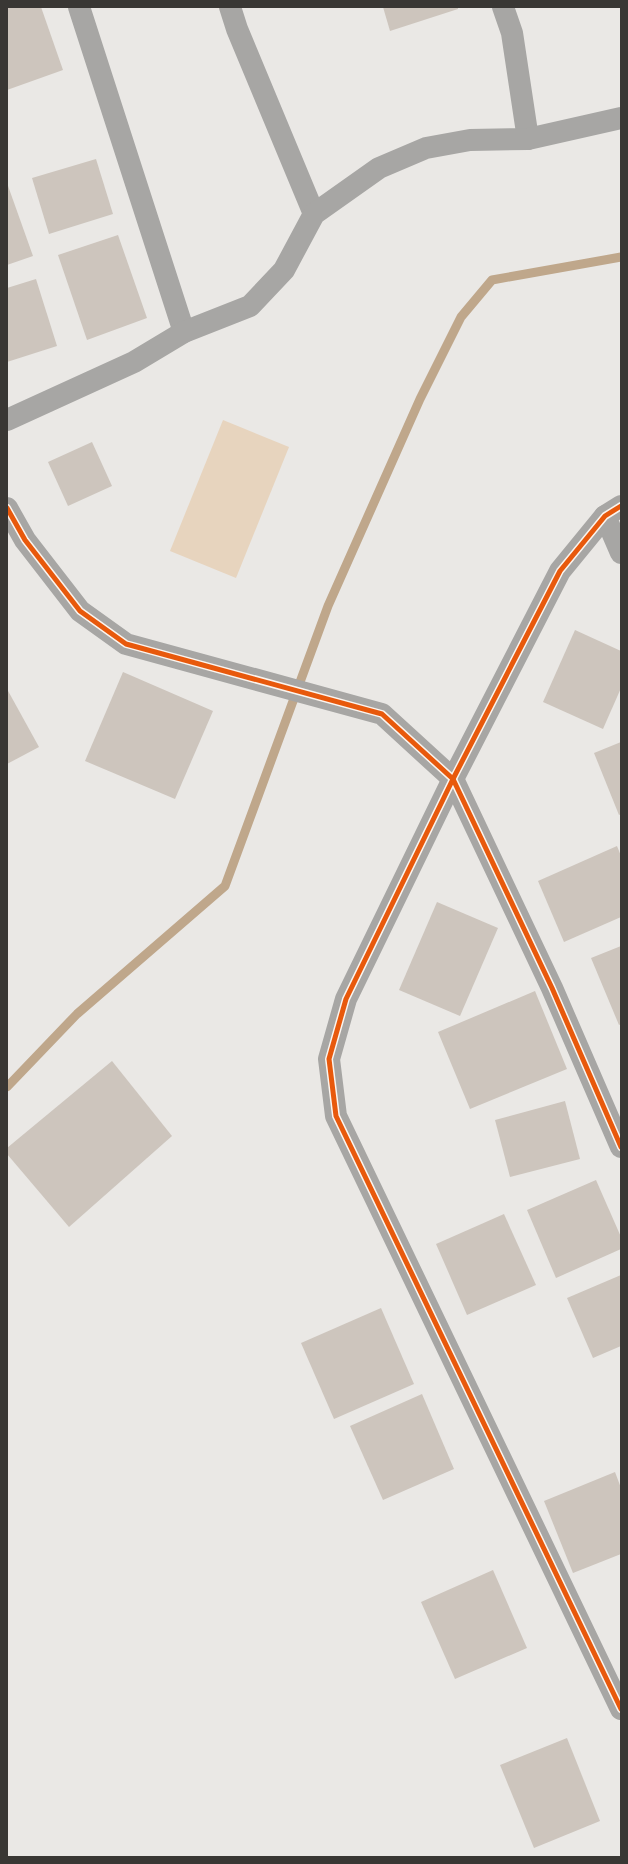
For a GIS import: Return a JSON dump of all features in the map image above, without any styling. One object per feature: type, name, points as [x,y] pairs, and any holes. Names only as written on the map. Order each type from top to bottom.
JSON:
[{"type":"street","points":[[79,7],[184,332]]},
{"type":"street","points":[[230,7],[237,29],[314,214]]},
{"type":"street","points":[[503,7],[512,33],[528,139]]},
{"type":"street","points":[[7,420],[134,362],[184,332],[250,306],[284,270],[314,214],[380,168],[426,148],[470,140],[528,139],[621,118]]},
{"type":"street","points":[[7,508],[25,540],[80,611],[126,644],[382,714],[453,779],[552,988],[621,1147]]},
{"type":"street","points":[[613,511],[621,553]]},
{"type":"street","points":[[613,511],[560,571],[453,779],[346,999],[329,1059],[336,1116],[621,1709]]},
{"type":"shaded area","points":[[223,420],[289,447],[236,578],[170,551]]},
{"type":"building","points":[[7,7],[41,7],[63,70],[7,90]]},
{"type":"building","points":[[383,7],[458,7],[458,9],[390,31]]},
{"type":"building","points":[[96,159],[113,214],[49,234],[32,178]]},
{"type":"building","points":[[7,183],[33,256],[7,265]]},
{"type":"building","points":[[118,235],[147,318],[87,340],[58,255]]},
{"type":"building","points":[[36,279],[57,346],[7,362],[7,288]]},
{"type":"building","points":[[92,442],[112,486],[68,506],[48,462]]},
{"type":"building","points":[[575,630],[621,651],[621,688],[603,729],[543,702]]},
{"type":"building","points":[[123,672],[213,711],[175,799],[85,761]]},
{"type":"building","points":[[7,689],[39,747],[7,764]]},
{"type":"building","points":[[621,742],[621,814],[619,815],[594,753]]},
{"type":"building","points":[[617,846],[621,856],[621,917],[564,942],[538,881]]},
{"type":"building","points":[[437,902],[498,928],[460,1016],[399,990]]},
{"type":"building","points":[[621,946],[621,1024],[619,1025],[591,958]]},
{"type":"building","points":[[535,991],[567,1069],[470,1109],[438,1032]]},
{"type":"building","points":[[112,1061],[172,1136],[69,1227],[7,1154],[7,1148]]},
{"type":"building","points":[[565,1101],[580,1159],[510,1177],[495,1120]]},
{"type":"building","points":[[596,1180],[621,1237],[621,1249],[556,1278],[527,1210]]},
{"type":"building","points":[[504,1214],[536,1285],[467,1315],[436,1244]]},
{"type":"building","points":[[621,1275],[621,1346],[593,1358],[567,1298]]},
{"type":"building","points":[[381,1308],[414,1384],[334,1419],[301,1343]]},
{"type":"building","points":[[422,1394],[454,1469],[383,1500],[350,1426]]},
{"type":"building","points":[[615,1472],[621,1488],[621,1554],[573,1573],[544,1501]]},
{"type":"building","points":[[493,1570],[527,1648],[455,1679],[421,1602]]},
{"type":"building","points":[[567,1738],[600,1821],[534,1848],[500,1765]]},
{"type":"waterway","points":[[7,1087],[77,1014],[225,886],[328,606],[420,399],[461,317],[492,280],[621,257]]},
{"type":"cycle path","points":[[621,506],[605,516],[560,571],[453,779],[346,999],[329,1059],[336,1116],[621,1709]]},
{"type":"cycle path","points":[[7,508],[25,540],[80,611],[126,644],[382,714],[453,779],[552,988],[621,1147]]}]
